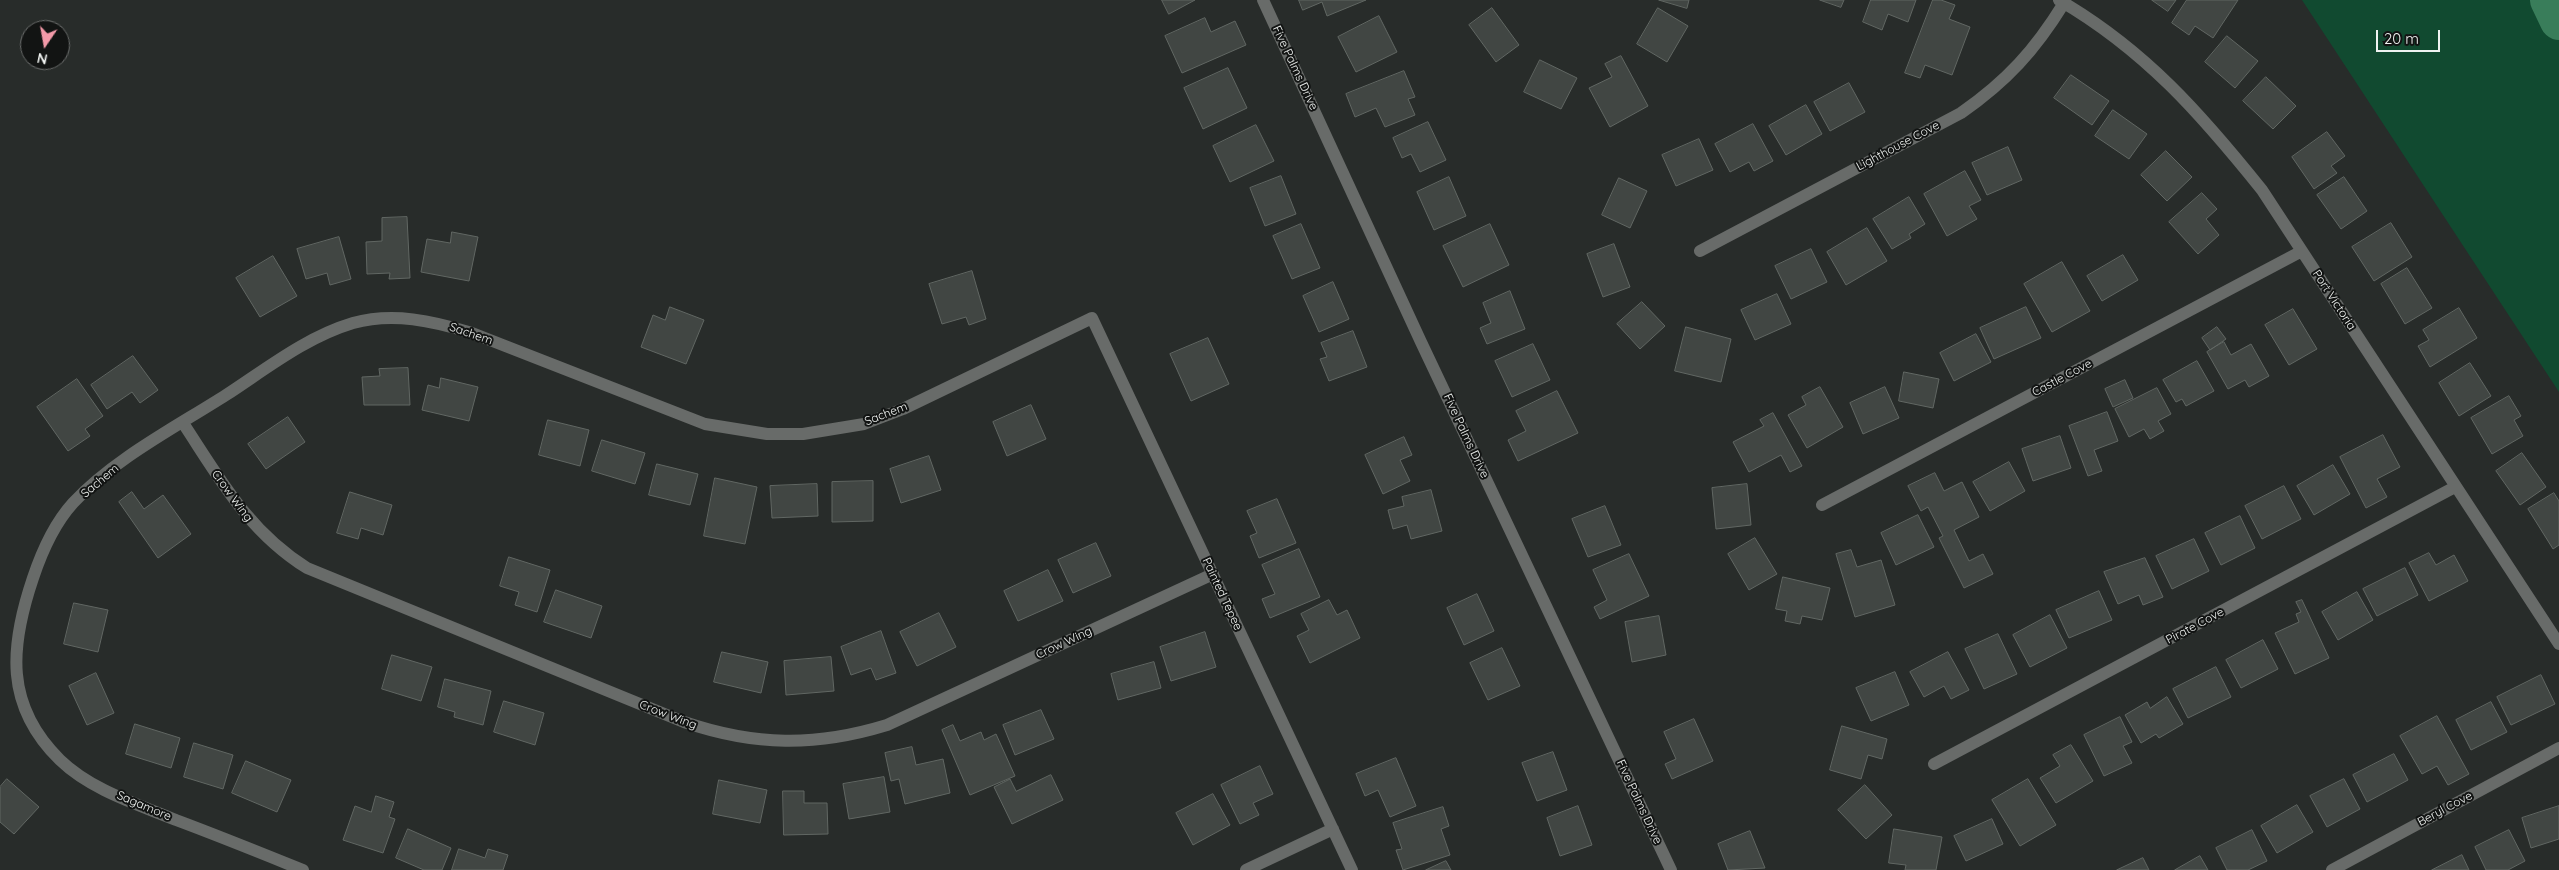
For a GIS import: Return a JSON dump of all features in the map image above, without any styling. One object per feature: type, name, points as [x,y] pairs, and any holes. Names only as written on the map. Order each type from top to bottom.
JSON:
[{"type":"street","name":"Five Palms Drive","points":[[1263,0],[1421,342],[1671,870]]},
{"type":"street","name":"Lighthouse Cove","points":[[1700,251],[1961,113],[1993,90],[2028,56],[2062,2]]},
{"type":"street","name":"Port Victoria","points":[[2062,2],[2124,42],[2172,84],[2220,138],[2262,190],[2559,644]]},
{"type":"street","name":"Castle Cove","points":[[1822,505],[2302,251]]},
{"type":"street","name":"Sachem","points":[[21,698],[15,668],[16,638],[22,608],[42,551],[51,534],[73,503],[112,469],[183,422],[315,338],[354,323],[405,318],[438,322],[472,333],[705,424],[767,434],[803,434],[864,424],[903,409],[1092,318]]},
{"type":"street","name":"Painted Tepee","points":[[1092,318],[1352,870]]},
{"type":"street","name":"Crow Wing","points":[[183,422],[236,505],[256,528],[288,557],[307,568],[684,722],[741,738],[800,742],[849,736],[887,725],[1212,574]]},
{"type":"street","name":"Pirate Cove","points":[[1934,764],[2455,487]]},
{"type":"street","name":"Sagamore","points":[[21,698],[41,738],[61,761],[85,779],[126,800],[303,870]]},
{"type":"street","name":"Beryl Cove","points":[[2332,870],[2559,748]]},
{"type":"street","points":[[1246,870],[1333,829]]},
{"type":"green space","points":[[2302,0],[2559,0],[2559,392]]},
{"type":"building","points":[[1162,0],[1195,0],[1169,14]]},
{"type":"building","points":[[1299,0],[1366,0],[1327,16],[1322,2],[1303,10]]},
{"type":"building","points":[[1659,0],[1689,0],[1687,8]]},
{"type":"building","points":[[1820,0],[1844,0],[1841,7]]},
{"type":"building","points":[[1871,0],[1916,0],[1908,22],[1888,14],[1882,30],[1863,22]]},
{"type":"building","points":[[1933,0],[1941,0],[1955,5],[1949,19],[1970,27],[1952,75],[1925,65],[1920,78],[1905,73]]},
{"type":"building","points":[[2152,0],[2176,0],[2168,11]]},
{"type":"building","points":[[2187,0],[2238,0],[2213,38],[2195,26],[2189,35],[2172,23]]},
{"type":"building","points":[[1492,8],[1519,45],[1496,62],[1469,25]]},
{"type":"building","points":[[1658,8],[1688,26],[1667,62],[1637,44]]},
{"type":"building","points":[[1379,16],[1397,52],[1356,72],[1338,37]]},
{"type":"building","points":[[1205,18],[1211,32],[1235,21],[1246,45],[1182,73],[1165,36]]},
{"type":"building","points":[[2227,36],[2258,61],[2235,88],[2205,62]]},
{"type":"building","points":[[1621,56],[1648,106],[1610,127],[1589,88],[1612,77],[1605,64]]},
{"type":"building","points":[[1540,60],[1577,78],[1561,109],[1524,92]]},
{"type":"building","points":[[1228,68],[1247,108],[1203,129],[1184,88]]},
{"type":"building","points":[[1404,71],[1415,97],[1408,99],[1415,115],[1385,127],[1376,108],[1355,117],[1346,94]]},
{"type":"building","points":[[2071,75],[2109,101],[2092,125],[2054,98]]},
{"type":"building","points":[[2266,77],[2296,106],[2273,129],[2243,101]]},
{"type":"building","points":[[1849,83],[1865,112],[1830,131],[1814,102]]},
{"type":"building","points":[[1806,105],[1822,134],[1786,155],[1769,126]]},
{"type":"building","points":[[2113,110],[2147,134],[2129,159],[2095,136]]},
{"type":"building","points":[[1428,122],[1446,160],[1420,172],[1411,154],[1402,158],[1393,138]]},
{"type":"building","points":[[1753,124],[1773,161],[1754,171],[1749,162],[1730,172],[1715,144]]},
{"type":"building","points":[[1256,125],[1274,161],[1230,182],[1213,146]]},
{"type":"building","points":[[2327,132],[2345,156],[2331,166],[2337,173],[2314,189],[2292,157]]},
{"type":"building","points":[[1699,139],[1713,170],[1676,186],[1662,155]]},
{"type":"building","points":[[2008,147],[2022,180],[1987,195],[1972,163]]},
{"type":"building","points":[[2166,151],[2192,177],[2167,201],[2141,175]]},
{"type":"building","points":[[1965,171],[1981,200],[1969,206],[1977,219],[1947,236],[1924,194]]},
{"type":"building","points":[[1281,176],[1296,214],[1265,226],[1250,188]]},
{"type":"building","points":[[1449,177],[1466,216],[1434,230],[1417,192]]},
{"type":"building","points":[[2344,177],[2367,211],[2341,229],[2317,195]]},
{"type":"building","points":[[1619,178],[1647,191],[1630,228],[1602,215]]},
{"type":"building","points":[[2202,193],[2217,209],[2206,219],[2219,235],[2198,254],[2169,222]]},
{"type":"building","points":[[1909,197],[1925,224],[1909,234],[1911,238],[1892,249],[1873,219]]},
{"type":"building","points":[[407,217],[410,278],[389,279],[390,273],[367,274],[366,242],[382,241],[382,218]]},
{"type":"building","points":[[2391,223],[2412,257],[2374,281],[2352,247]]},
{"type":"building","points":[[1301,224],[1320,268],[1292,279],[1273,236]]},
{"type":"building","points":[[1490,224],[1509,265],[1463,287],[1443,246]]},
{"type":"building","points":[[1867,228],[1887,261],[1846,285],[1827,252]]},
{"type":"building","points":[[452,232],[478,237],[469,281],[421,272],[427,239],[450,243]]},
{"type":"building","points":[[339,237],[351,279],[330,285],[327,273],[306,279],[297,249]]},
{"type":"building","points":[[1614,244],[1630,287],[1603,297],[1587,254]]},
{"type":"building","points":[[1811,249],[1827,282],[1791,299],[1775,266]]},
{"type":"building","points":[[2123,255],[2138,280],[2102,301],[2087,276]]},
{"type":"building","points":[[273,256],[297,296],[260,317],[236,278]]},
{"type":"building","points":[[2062,262],[2090,311],[2052,332],[2024,284]]},
{"type":"building","points":[[2407,268],[2432,308],[2405,324],[2381,284]]},
{"type":"building","points":[[972,271],[986,319],[969,325],[966,317],[942,324],[929,284]]},
{"type":"building","points":[[1333,282],[1349,319],[1319,332],[1303,296]]},
{"type":"building","points":[[1510,291],[1525,329],[1487,344],[1480,328],[1491,323],[1483,303]]},
{"type":"building","points":[[1777,294],[1791,324],[1755,340],[1741,310]]},
{"type":"building","points":[[1642,302],[1665,326],[1640,349],[1617,324]]},
{"type":"building","points":[[670,307],[704,320],[686,364],[641,347],[653,315],[665,320]]},
{"type":"building","points":[[2026,307],[2041,338],[1994,359],[1980,328]]},
{"type":"building","points":[[2459,308],[2477,338],[2430,367],[2418,346],[2429,340],[2423,330]]},
{"type":"building","points":[[2293,309],[2317,349],[2289,365],[2265,325]]},
{"type":"building","points":[[1686,327],[1731,339],[1721,382],[1675,371]]},
{"type":"building","points":[[2217,327],[2226,339],[2210,350],[2202,338]]},
{"type":"building","points":[[1353,331],[1367,367],[1329,381],[1320,359],[1327,357],[1321,343]]},
{"type":"building","points":[[1976,334],[1991,362],[1954,381],[1940,353]]},
{"type":"building","points":[[1208,338],[1229,384],[1191,401],[1170,354]]},
{"type":"building","points":[[2224,342],[2231,355],[2251,344],[2269,376],[2249,387],[2245,380],[2228,389],[2207,352]]},
{"type":"building","points":[[1533,344],[1550,380],[1512,397],[1495,361]]},
{"type":"building","points":[[133,356],[158,390],[140,403],[132,392],[107,409],[91,385]]},
{"type":"building","points":[[2197,361],[2214,391],[2186,406],[2182,399],[2176,402],[2163,380]]},
{"type":"building","points":[[2470,363],[2491,396],[2459,416],[2439,383]]},
{"type":"building","points":[[408,368],[410,405],[364,405],[362,377],[380,376],[379,369]]},
{"type":"building","points":[[1904,372],[1939,379],[1933,408],[1899,401]]},
{"type":"building","points":[[441,378],[478,387],[469,421],[422,410],[428,385],[439,388]]},
{"type":"building","points":[[77,379],[103,416],[85,429],[90,436],[68,451],[37,407]]},
{"type":"building","points":[[2125,380],[2133,398],[2113,407],[2105,389]]},
{"type":"building","points":[[1820,387],[1843,427],[1807,448],[1788,415],[1806,405],[1802,397]]},
{"type":"building","points":[[1885,387],[1899,418],[1863,434],[1850,403]]},
{"type":"building","points":[[2157,388],[2171,414],[2158,421],[2164,431],[2150,439],[2144,429],[2129,437],[2115,409]]},
{"type":"building","points":[[1557,391],[1578,433],[1518,461],[1508,440],[1526,431],[1516,411]]},
{"type":"building","points":[[2509,396],[2521,416],[2514,420],[2523,436],[2492,454],[2471,418]]},
{"type":"building","points":[[1031,405],[1046,439],[1007,456],[993,422]]},
{"type":"building","points":[[2107,412],[2118,441],[2094,450],[2102,471],[2088,476],[2069,426]]},
{"type":"building","points":[[1773,413],[1802,466],[1790,472],[1781,455],[1749,472],[1733,442],[1764,426],[1760,420]]},
{"type":"building","points":[[288,417],[305,442],[266,469],[248,444]]},
{"type":"building","points":[[548,420],[589,430],[580,466],[539,455]]},
{"type":"building","points":[[2383,435],[2400,467],[2377,479],[2387,497],[2366,508],[2340,457]]},
{"type":"building","points":[[2060,436],[2071,468],[2033,481],[2022,449]]},
{"type":"building","points":[[1404,437],[1412,455],[1400,460],[1410,481],[1383,494],[1365,455]]},
{"type":"building","points":[[602,440],[645,453],[635,484],[592,471]]},
{"type":"building","points":[[2522,453],[2546,487],[2520,505],[2496,471]]},
{"type":"building","points":[[929,456],[941,490],[901,503],[890,469]]},
{"type":"building","points":[[2009,462],[2025,491],[1990,511],[1973,482]]},
{"type":"building","points":[[657,464],[698,474],[690,505],[649,495]]},
{"type":"building","points":[[2333,465],[2350,494],[2314,515],[2297,486]]},
{"type":"building","points":[[1935,473],[1944,491],[1962,482],[1979,517],[1954,530],[1969,561],[1983,554],[1993,574],[1964,588],[1939,538],[1943,536],[1928,507],[1921,511],[1908,486]]},
{"type":"building","points":[[715,478],[757,487],[745,544],[704,536]]},
{"type":"building","points":[[873,481],[873,521],[832,522],[832,482]]},
{"type":"building","points":[[817,484],[818,516],[772,518],[770,486]]},
{"type":"building","points":[[1747,484],[1751,525],[1716,529],[1712,488]]},
{"type":"building","points":[[2284,486],[2301,519],[2262,539],[2245,506]]},
{"type":"building","points":[[1431,490],[1442,531],[1411,539],[1407,525],[1393,529],[1388,510],[1404,506],[1402,497]]},
{"type":"building","points":[[132,492],[144,509],[163,495],[191,534],[158,558],[119,502]]},
{"type":"building","points":[[350,492],[392,505],[383,535],[361,528],[358,539],[337,533]]},
{"type":"building","points":[[2554,493],[2559,501],[2559,545],[2553,549],[2528,509]]},
{"type":"building","points":[[1277,499],[1296,543],[1259,558],[1250,536],[1257,533],[1247,511]]},
{"type":"building","points":[[1605,506],[1621,545],[1588,557],[1572,519]]},
{"type":"building","points":[[1918,515],[1934,547],[1896,565],[1881,533]]},
{"type":"building","points":[[2240,516],[2255,548],[2221,565],[2205,533]]},
{"type":"building","points":[[1755,538],[1777,574],[1749,590],[1728,554]]},
{"type":"building","points":[[2194,539],[2209,571],[2172,589],[2156,556]]},
{"type":"building","points":[[1096,543],[1111,576],[1073,593],[1058,560]]},
{"type":"building","points":[[1299,549],[1320,597],[1270,618],[1262,599],[1275,594],[1262,565]]},
{"type":"building","points":[[1851,550],[1857,567],[1881,560],[1895,605],[1855,617],[1836,554]]},
{"type":"building","points":[[2429,553],[2436,565],[2454,555],[2468,581],[2429,601],[2409,563]]},
{"type":"building","points":[[1629,554],[1649,596],[1600,619],[1594,607],[1607,600],[1593,570]]},
{"type":"building","points":[[509,557],[550,570],[537,612],[515,605],[519,592],[500,586]]},
{"type":"building","points":[[2145,558],[2163,597],[2143,605],[2139,595],[2118,604],[2104,572]]},
{"type":"building","points":[[2405,568],[2418,595],[2377,616],[2363,589]]},
{"type":"building","points":[[1048,570],[1063,601],[1018,621],[1004,591]]},
{"type":"building","points":[[1783,577],[1830,588],[1822,620],[1802,616],[1800,624],[1785,621],[1787,611],[1776,609]]},
{"type":"building","points":[[556,590],[602,606],[591,638],[544,622]]},
{"type":"building","points":[[2099,591],[2112,620],[2069,638],[2056,610]]},
{"type":"building","points":[[2357,592],[2373,620],[2338,640],[2322,612]]},
{"type":"building","points":[[1477,594],[1494,631],[1464,645],[1447,608]]},
{"type":"building","points":[[1329,600],[1337,615],[1347,610],[1360,638],[1310,663],[1297,636],[1309,630],[1301,614]]},
{"type":"building","points":[[2302,600],[2329,658],[2295,674],[2275,633],[2299,622],[2296,614],[2301,612],[2296,602]]},
{"type":"building","points":[[74,603],[108,610],[98,652],[64,644]]},
{"type":"building","points":[[939,613],[956,647],[917,666],[900,632]]},
{"type":"building","points":[[2050,615],[2067,648],[2030,667],[2013,635]]},
{"type":"building","points":[[1659,616],[1666,655],[1632,662],[1625,622]]},
{"type":"building","points":[[881,631],[896,673],[876,680],[871,668],[851,675],[841,647]]},
{"type":"building","points":[[1205,632],[1216,667],[1171,681],[1160,647]]},
{"type":"building","points":[[1998,634],[2017,674],[1984,689],[1965,649]]},
{"type":"building","points":[[2263,640],[2278,669],[2241,688],[2226,660]]},
{"type":"building","points":[[1502,648],[1520,686],[1488,700],[1470,663]]},
{"type":"building","points":[[722,652],[768,662],[761,693],[714,682]]},
{"type":"building","points":[[1948,652],[1969,690],[1951,699],[1944,686],[1924,697],[1910,672]]},
{"type":"building","points":[[392,655],[432,667],[421,701],[382,689]]},
{"type":"building","points":[[831,657],[834,691],[786,695],[784,661]]},
{"type":"building","points":[[1154,662],[1161,688],[1118,700],[1111,674]]},
{"type":"building","points":[[2216,667],[2231,697],[2188,718],[2173,689]]},
{"type":"building","points":[[1895,672],[1909,705],[1871,721],[1856,688]]},
{"type":"building","points":[[96,673],[114,713],[87,725],[69,686]]},
{"type":"building","points":[[2541,675],[2555,704],[2511,725],[2497,697]]},
{"type":"building","points":[[445,679],[491,691],[483,725],[454,717],[455,712],[438,707]]},
{"type":"building","points":[[2167,697],[2183,724],[2159,738],[2156,734],[2141,743],[2125,715],[2147,702],[2150,708]]},
{"type":"building","points":[[504,701],[544,713],[535,745],[494,732]]},
{"type":"building","points":[[2491,702],[2507,732],[2471,750],[2456,720]]},
{"type":"building","points":[[1041,710],[1054,739],[1015,755],[1003,725]]},
{"type":"building","points":[[2437,716],[2469,774],[2448,785],[2437,766],[2422,774],[2400,736]]},
{"type":"building","points":[[2120,717],[2132,742],[2123,746],[2132,763],[2104,776],[2084,735]]},
{"type":"building","points":[[1694,719],[1713,761],[1672,779],[1665,764],[1676,759],[1664,732]]},
{"type":"building","points":[[135,724],[180,738],[171,768],[126,754]]},
{"type":"building","points":[[953,725],[960,741],[981,732],[984,740],[996,734],[1015,776],[970,795],[942,730]]},
{"type":"building","points":[[1842,726],[1887,739],[1882,759],[1868,755],[1861,779],[1830,770]]},
{"type":"building","points":[[194,743],[233,755],[223,789],[184,777]]},
{"type":"building","points":[[2071,745],[2093,781],[2056,803],[2040,778],[2060,766],[2053,755]]},
{"type":"building","points":[[912,747],[916,765],[943,759],[950,793],[905,804],[899,779],[891,781],[885,753]]},
{"type":"building","points":[[1553,752],[1567,790],[1537,801],[1522,763]]},
{"type":"building","points":[[2394,754],[2408,780],[2367,802],[2353,775]]},
{"type":"building","points":[[1396,758],[1416,806],[1390,817],[1378,790],[1365,796],[1356,774]]},
{"type":"building","points":[[246,761],[291,780],[277,812],[232,793]]},
{"type":"building","points":[[1260,766],[1273,794],[1253,803],[1259,815],[1240,824],[1221,785]]},
{"type":"building","points":[[1051,775],[1063,800],[1012,824],[994,787],[1010,779],[1016,791]]},
{"type":"building","points":[[884,777],[890,812],[849,819],[843,784]]},
{"type":"building","points":[[7,779],[39,807],[14,834],[0,822],[0,787]]},
{"type":"building","points":[[2028,779],[2056,825],[2020,846],[1992,800]]},
{"type":"building","points":[[2344,779],[2360,809],[2327,827],[2310,796]]},
{"type":"building","points":[[719,780],[767,790],[760,823],[713,814]]},
{"type":"building","points":[[1865,785],[1892,815],[1866,839],[1838,810]]},
{"type":"building","points":[[783,791],[804,791],[804,803],[827,803],[828,834],[784,835]]},
{"type":"building","points":[[1213,794],[1230,825],[1193,845],[1176,813]]},
{"type":"building","points":[[376,796],[394,802],[389,817],[395,819],[383,853],[343,840],[355,806],[371,812]]},
{"type":"building","points":[[2297,805],[2313,832],[2277,853],[2261,826]]},
{"type":"building","points":[[1578,806],[1592,845],[1560,856],[1547,818]]},
{"type":"building","points":[[2559,806],[2559,839],[2531,848],[2522,818]]},
{"type":"building","points":[[1443,807],[1449,826],[1441,829],[1450,855],[1403,870],[1396,850],[1402,849],[1393,823]]},
{"type":"building","points":[[1992,819],[2003,844],[1966,861],[1954,836]]},
{"type":"building","points":[[408,829],[451,848],[442,870],[424,870],[396,858]]},
{"type":"building","points":[[1894,829],[1942,837],[1936,870],[1905,870],[1906,865],[1889,863]]},
{"type":"building","points":[[2252,830],[2267,861],[2248,870],[2227,870],[2216,848]]},
{"type":"building","points":[[2509,830],[2525,861],[2508,870],[2486,870],[2475,847]]},
{"type":"building","points":[[1750,831],[1765,868],[1728,870],[1718,844]]},
{"type":"building","points":[[459,849],[485,858],[488,849],[508,855],[503,870],[452,870]]},
{"type":"building","points":[[2462,855],[2469,870],[2432,870]]},
{"type":"building","points":[[2200,856],[2208,870],[2175,870]]},
{"type":"building","points":[[2143,858],[2149,870],[2117,870]]},
{"type":"building","points":[[1446,861],[1451,870],[1426,870]]},
{"type":"waterway","points":[[2549,0],[2559,21]]}]
